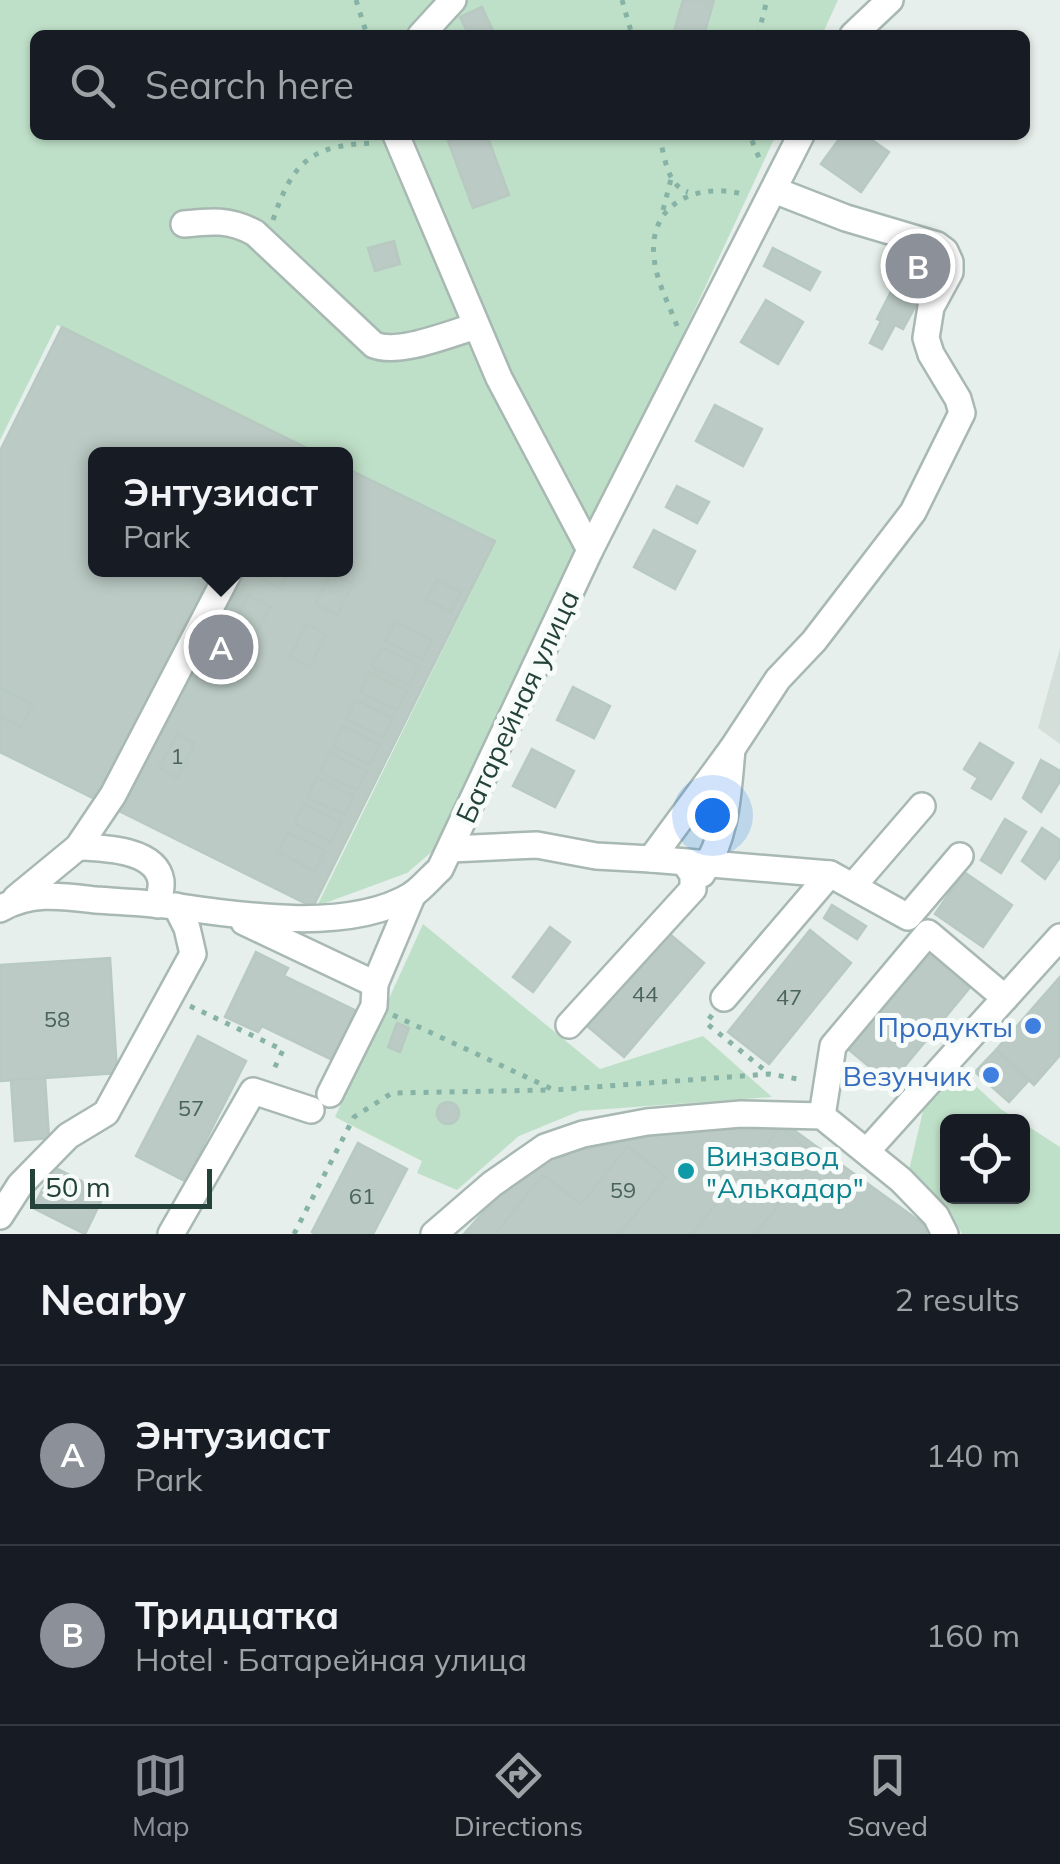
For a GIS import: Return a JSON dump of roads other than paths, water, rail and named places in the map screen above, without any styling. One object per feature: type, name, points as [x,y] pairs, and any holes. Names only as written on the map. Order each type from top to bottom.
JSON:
[{"type":"street","points":[[425,30],[453,0]]},
{"type":"street","points":[[853,30],[866,0]]},
{"type":"street","points":[[857,30],[890,0]]},
{"type":"street","points":[[398,140],[499,378],[590,550]]},
{"type":"street","name":"Батарейная улица","points":[[6,905],[43,895],[270,919],[393,917],[440,868],[451,848],[590,550],[798,140]]},
{"type":"street","points":[[651,859],[778,679],[814,641],[913,512],[962,414],[926,338],[931,307],[950,272],[945,251],[937,245],[770,197]]},
{"type":"street","points":[[184,224],[222,220],[239,224],[265,242],[374,345],[394,348],[476,326]]},
{"type":"street","points":[[6,905],[78,847],[113,794],[226,577]]},
{"type":"street","points":[[569,1024],[693,889],[696,863],[723,828],[732,749]]},
{"type":"street","points":[[724,998],[922,806]]},
{"type":"street","points":[[451,848],[537,844],[596,856],[842,880],[908,917],[960,856]]},
{"type":"street","points":[[0,1216],[20,1184],[68,1136],[106,1114],[193,954],[187,928],[168,906],[157,870],[120,849],[78,847]]},
{"type":"street","points":[[231,916],[375,984]]},
{"type":"street","points":[[170,1234],[253,1090],[320,1102],[374,1006],[375,984],[393,917]]},
{"type":"street","points":[[822,1116],[833,1046],[928,933],[1005,998]]},
{"type":"street","points":[[868,1151],[1060,936]]},
{"type":"street","points":[[434,1234],[492,1184],[545,1147],[583,1134],[648,1122],[741,1114],[822,1116],[868,1151],[936,1216],[945,1234]]},
{"type":"place","name":"Тридцатка","points":[[918,266]]},
{"type":"place","name":"Энтузиаст","points":[[221,647]]},
{"type":"place","name":"Продукты","points":[[1033,1026]]},
{"type":"place","name":"Везунчик","points":[[991,1075]]},
{"type":"place","name":"Винзавод \"Алькадар\"","points":[[686,1171]]}]
